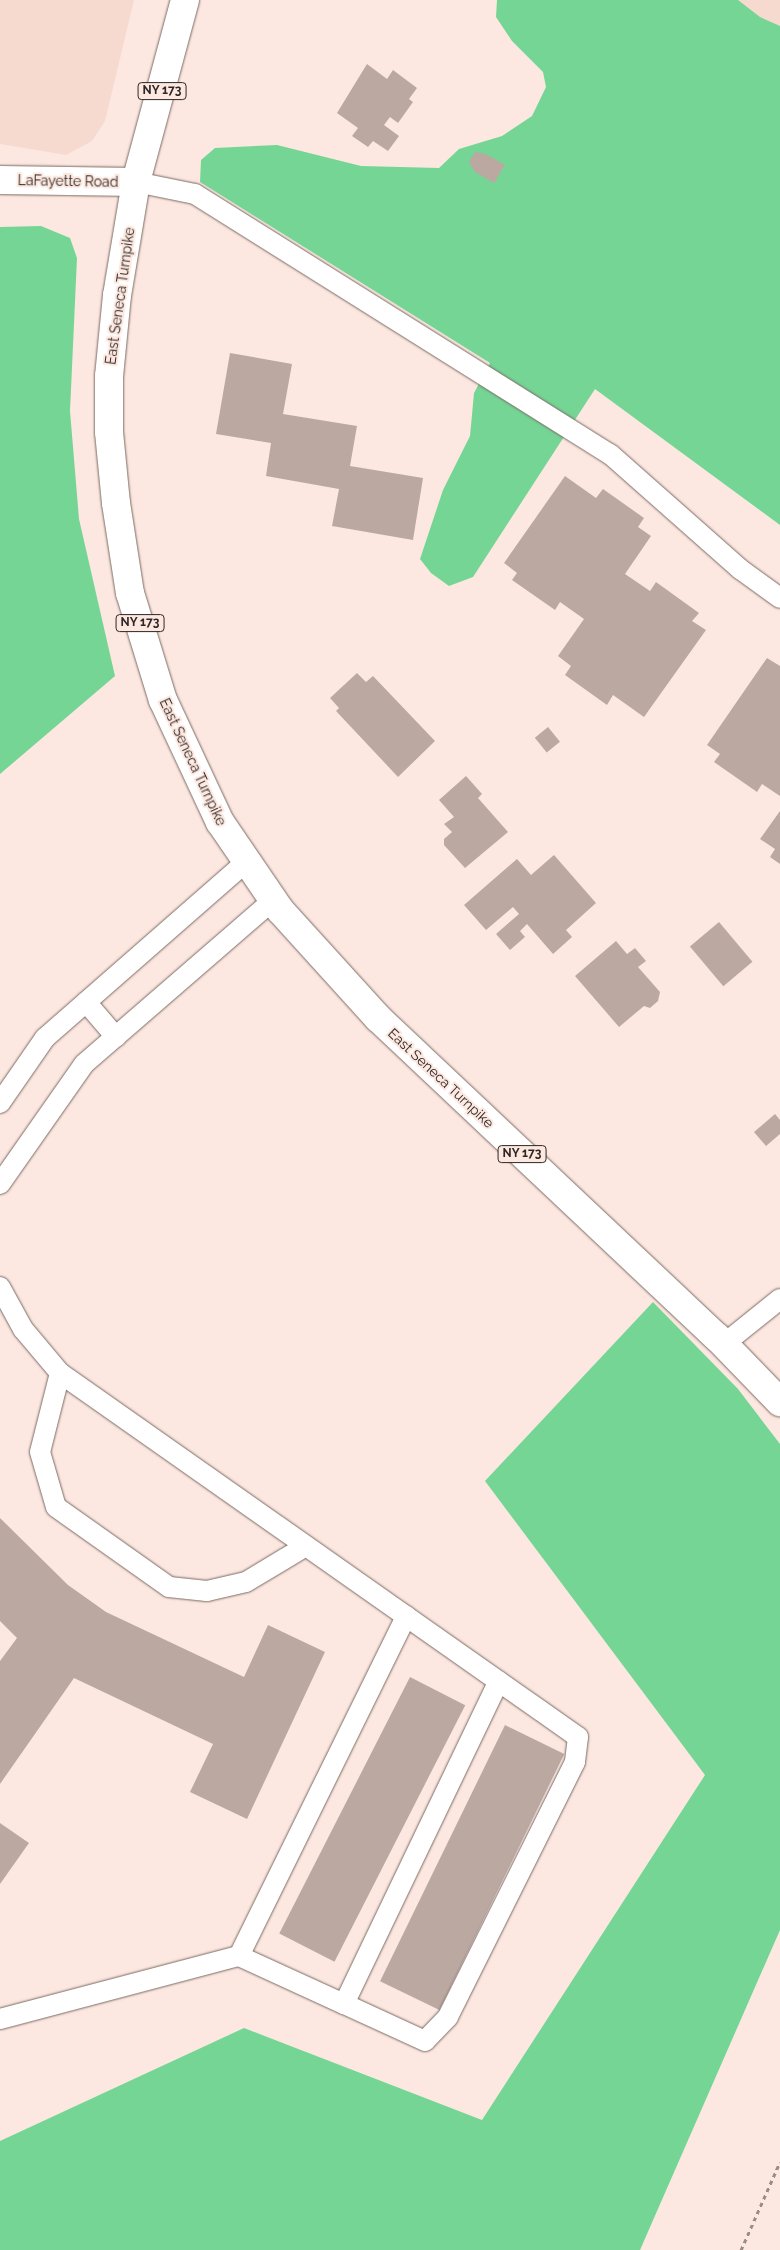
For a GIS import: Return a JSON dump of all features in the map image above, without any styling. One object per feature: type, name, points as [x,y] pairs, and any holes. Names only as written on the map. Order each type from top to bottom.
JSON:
[{"type":"main road","name":"East Seneca Turnpike","points":[[185,0],[136,182],[117,295],[109,376],[109,432],[116,503],[130,593],[163,700],[220,822],[273,900],[378,1018],[724,1344],[780,1402]]},
{"type":"main road","name":"LaFayette Road","points":[[0,180],[136,182]]},
{"type":"lane","points":[[136,182],[195,194],[610,454],[740,569],[780,598]]},
{"type":"lane","points":[[0,1103],[45,1038],[247,862]]},
{"type":"lane","points":[[0,1184],[84,1064],[273,900]]},
{"type":"lane","points":[[86,1002],[116,1037]]},
{"type":"lane","points":[[0,1287],[23,1328],[60,1373],[578,1737],[575,1762],[448,2017],[425,2041],[239,1956],[0,2019]]},
{"type":"lane","points":[[724,1344],[780,1299]]},
{"type":"lane","points":[[60,1373],[40,1452],[56,1507],[169,1587],[207,1591],[246,1582],[306,1546]]},
{"type":"lane","points":[[239,1956],[406,1616]]},
{"type":"lane","points":[[344,2004],[499,1681]]},
{"type":"path","points":[[741,2250],[780,2162]]},
{"type":"shaded area","points":[[0,0],[134,0],[105,121],[92,141],[66,155],[0,144]]},
{"type":"shaded area","points":[[695,0],[780,0],[780,50]]},
{"type":"green space","points":[[497,0],[738,0],[760,17],[780,26],[780,525],[595,389],[473,577],[449,586],[431,573],[420,559],[443,490],[470,436],[474,393],[490,363],[200,182],[201,160],[215,148],[277,145],[361,166],[439,168],[459,149],[502,136],[532,116],[546,87],[543,72],[512,41],[496,17]]},
{"type":"green space","points":[[41,226],[70,238],[77,258],[70,411],[79,519],[115,676],[0,774],[0,227]]},
{"type":"green space","points":[[653,1302],[738,1389],[780,1444],[780,1930],[640,2250],[0,2250],[0,2141],[244,2028],[482,2120],[705,1775],[485,1481]]},
{"type":"building","points":[[367,64],[387,79],[393,70],[417,88],[409,99],[413,102],[398,123],[390,117],[384,125],[399,136],[388,151],[373,141],[368,147],[352,136],[358,128],[337,113]]},
{"type":"building","points":[[475,152],[486,154],[505,165],[494,183],[475,172],[469,162]]},
{"type":"building","points":[[230,353],[292,364],[283,414],[357,426],[350,466],[423,478],[413,540],[332,526],[339,489],[266,476],[271,443],[216,434]]},
{"type":"building","points":[[565,476],[596,498],[603,489],[644,518],[638,527],[651,536],[625,574],[650,591],[656,582],[699,613],[692,621],[706,630],[644,717],[613,695],[607,705],[565,675],[571,666],[558,656],[584,619],[560,602],[555,610],[512,580],[517,573],[504,563]]},
{"type":"building","points":[[767,658],[780,666],[780,796],[762,784],[757,792],[714,762],[720,754],[707,745]]},
{"type":"building","points":[[357,673],[366,682],[373,676],[435,741],[398,777],[336,711],[339,708],[330,698]]},
{"type":"building","points":[[548,727],[560,742],[547,752],[535,738]]},
{"type":"building","points":[[466,776],[482,794],[478,798],[508,832],[465,868],[444,845],[444,839],[452,832],[444,824],[454,817],[439,800]]},
{"type":"building","points":[[780,811],[780,864],[770,857],[775,849],[760,839]]},
{"type":"building","points":[[554,855],[596,903],[566,930],[572,937],[553,954],[527,924],[520,931],[525,937],[510,950],[496,934],[519,914],[513,907],[486,930],[464,905],[517,859],[531,875]]},
{"type":"building","points":[[719,922],[752,962],[723,986],[690,946]]},
{"type":"building","points":[[616,941],[627,954],[635,948],[646,961],[638,967],[660,992],[658,1001],[650,1008],[644,1006],[619,1027],[575,976]]},
{"type":"building","points":[[775,1114],[780,1120],[780,1134],[766,1146],[754,1132]]},
{"type":"building","points":[[0,1518],[68,1585],[106,1612],[244,1677],[268,1625],[325,1652],[247,1819],[190,1792],[213,1744],[74,1678],[0,1784],[0,1661],[17,1638],[0,1621]]},
{"type":"building","points":[[410,1677],[465,1705],[334,1962],[279,1934]]},
{"type":"building","points":[[505,1725],[564,1754],[439,2010],[380,1981]]},
{"type":"building","points":[[0,1823],[29,1843],[0,1884]]}]
